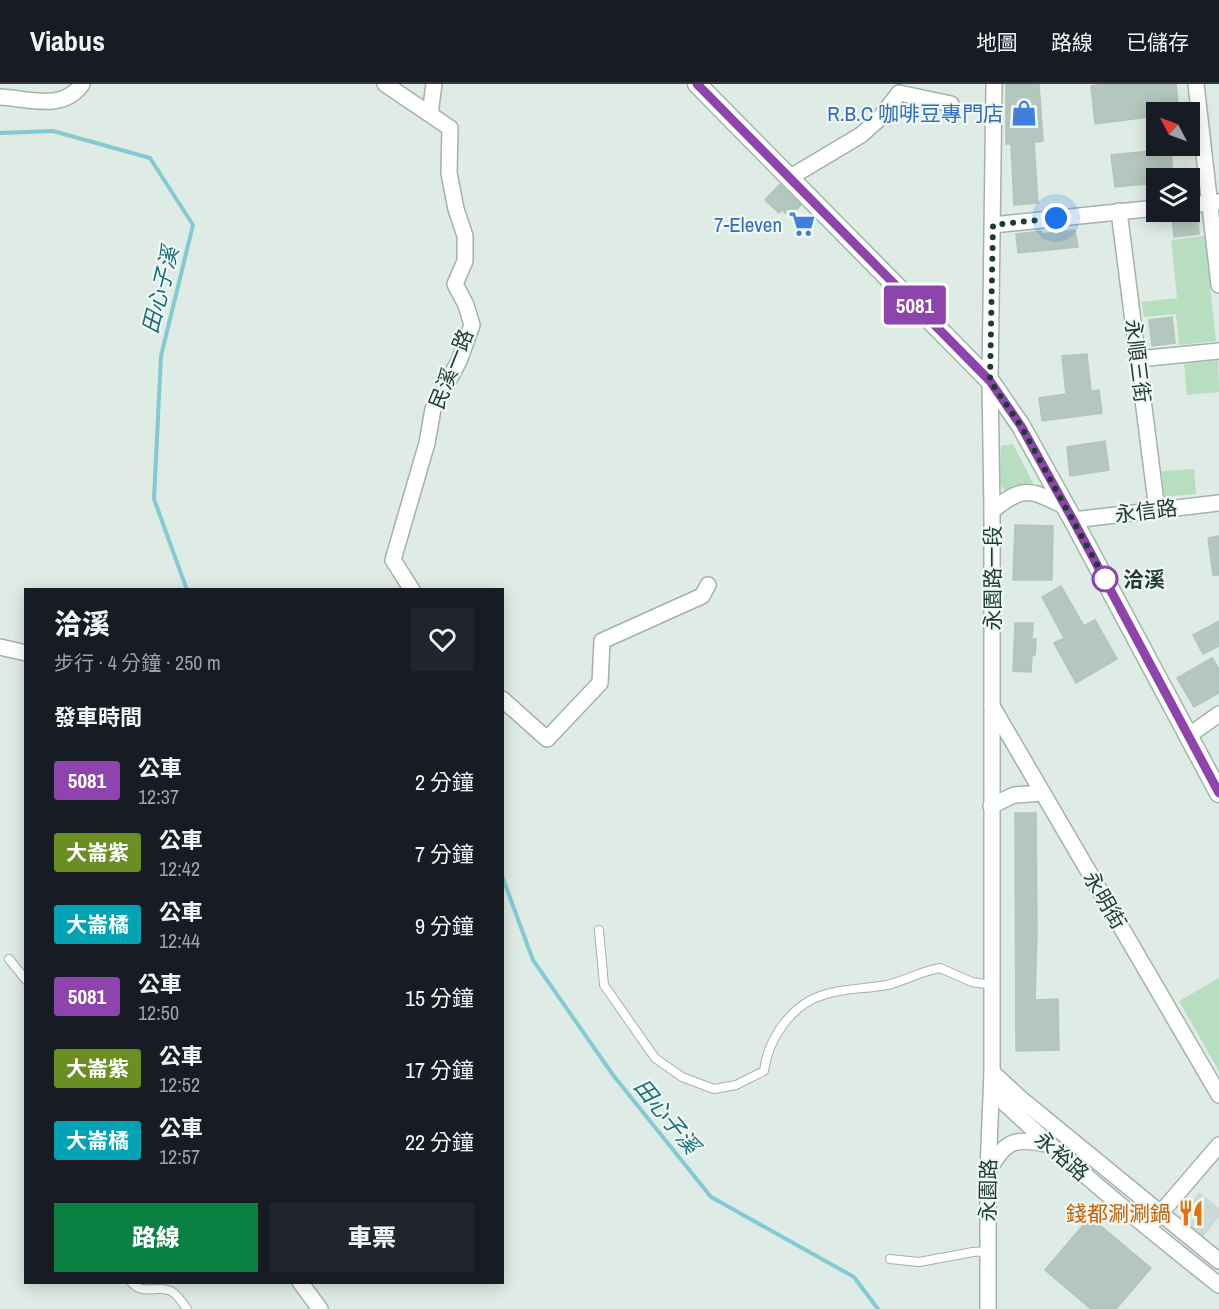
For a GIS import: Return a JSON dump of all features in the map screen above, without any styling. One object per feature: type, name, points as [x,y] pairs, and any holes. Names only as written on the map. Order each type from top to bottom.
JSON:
[{"type":"street","points":[[0,97],[47,102],[61,100],[82,84]]},
{"type":"street","points":[[385,84],[430,114],[434,84]]},
{"type":"street","points":[[697,84],[990,381],[1021,426],[1070,513],[1219,793]]},
{"type":"street","name":"永園路一段","points":[[992,1072],[990,381],[994,84]]},
{"type":"street","points":[[1196,84],[1214,202],[1219,285]]},
{"type":"street","points":[[789,177],[861,135],[879,118],[899,93],[951,104]]},
{"type":"street","name":"民溪一路","points":[[411,588],[393,560],[427,444],[433,409],[459,361],[472,325],[466,305],[455,284],[465,261],[465,236],[456,209],[449,173],[450,128],[430,114]]},
{"type":"street","points":[[993,225],[1146,209]]},
{"type":"street","name":"永順三街","points":[[1119,211],[1157,510]]},
{"type":"street","points":[[1138,358],[1219,351]]},
{"type":"street","points":[[992,511],[1010,496],[1024,491],[1040,494],[1070,513]]},
{"type":"street","name":"永信路","points":[[1070,513],[1157,510],[1219,503]]},
{"type":"street","points":[[504,701],[547,739],[600,683],[602,641],[702,596],[708,585]]},
{"type":"street","points":[[0,647],[24,653]]},
{"type":"street","name":"永明街","points":[[992,705],[1219,1095]]},
{"type":"street","points":[[1188,736],[1219,714]]},
{"type":"street","points":[[991,806],[1014,795],[1043,793]]},
{"type":"street","name":"永園路","points":[[988,1309],[988,1170],[992,1072]]},
{"type":"street","name":"永裕路","points":[[992,1072],[1020,1098],[1219,1261]]},
{"type":"street","name":"永裕路","points":[[992,1091],[1047,1144],[1219,1285]]},
{"type":"street","points":[[988,1170],[1000,1151],[1010,1143],[1026,1140],[1047,1144]]},
{"type":"street","points":[[1147,1228],[1219,1145]]},
{"type":"street","points":[[301,1284],[320,1309]]},
{"type":"lane","points":[[599,930],[604,985],[655,1058],[682,1077],[714,1089],[736,1085],[764,1071],[765,1059],[790,1015],[814,998],[825,994],[891,984],[939,968],[972,982],[992,985]]},
{"type":"lane","points":[[9,959],[24,978]]},
{"type":"lane","points":[[891,1259],[919,1262],[988,1251]]},
{"type":"lane","points":[[132,1284],[150,1291],[162,1288],[173,1292],[187,1309]]},
{"type":"shaded area","points":[[1199,1192],[1219,1208],[1219,1217],[1203,1237],[1179,1218]]},
{"type":"green space","points":[[1205,236],[1216,341],[1179,345],[1176,314],[1144,317],[1142,302],[1177,298],[1171,240]]},
{"type":"green space","points":[[1218,360],[1219,392],[1187,395],[1184,364]]},
{"type":"green space","points":[[1013,444],[1033,483],[1013,486],[1006,492],[1000,483],[1001,446]]},
{"type":"green space","points":[[1194,469],[1196,494],[1164,497],[1162,471]]},
{"type":"green space","points":[[1219,978],[1219,1071],[1179,1001]]},
{"type":"building","points":[[1006,84],[1039,84],[1043,141],[1034,142],[1038,203],[1014,205],[1011,144],[1006,144]]},
{"type":"building","points":[[1176,84],[1178,102],[1146,102],[1146,117],[1095,124],[1091,86]]},
{"type":"building","points":[[1146,152],[1146,156],[1171,156],[1172,168],[1146,168],[1146,184],[1115,187],[1111,155]]},
{"type":"building","points":[[780,184],[801,205],[793,213],[788,209],[785,213],[782,210],[779,213],[765,200]]},
{"type":"building","points":[[1173,222],[1198,222],[1199,234],[1174,237]]},
{"type":"building","points":[[1075,230],[1078,247],[1018,253],[1016,234]]},
{"type":"building","points":[[1172,317],[1175,343],[1152,346],[1149,320]]},
{"type":"building","points":[[1087,354],[1091,391],[1099,390],[1102,413],[1042,421],[1039,398],[1066,394],[1062,356]]},
{"type":"building","points":[[1105,441],[1109,470],[1070,476],[1067,447]]},
{"type":"building","points":[[1015,525],[1053,526],[1052,580],[1013,580]]},
{"type":"building","points":[[1219,536],[1219,575],[1213,575],[1208,538]]},
{"type":"building","points":[[1061,586],[1084,626],[1095,620],[1117,659],[1076,683],[1054,643],[1064,638],[1042,597]]},
{"type":"building","points":[[1219,621],[1219,646],[1203,654],[1193,635]]},
{"type":"building","points":[[1015,623],[1033,623],[1032,639],[1036,639],[1031,672],[1013,671]]},
{"type":"building","points":[[1212,658],[1219,669],[1219,693],[1194,707],[1177,678]]},
{"type":"building","points":[[1015,813],[1036,813],[1035,1000],[1058,999],[1059,1050],[1016,1051]]},
{"type":"building","points":[[1090,1217],[1151,1268],[1116,1309],[1091,1309],[1045,1270]]},
{"type":"waterway","name":"田心子溪","points":[[0,133],[53,131],[150,158],[193,225],[161,356],[154,499],[186,588]]},
{"type":"waterway","name":"田心子溪","points":[[504,881],[533,960],[613,1075],[711,1197],[854,1277],[878,1309]]},
{"type":"bus line","name":"5081","points":[[697,84],[990,381],[1021,426],[1219,793]]},
{"type":"place","name":"R.B.C 咖啡豆專門店","points":[[1024,113]]},
{"type":"place","name":"7-Eleven","points":[[802,224]]},
{"type":"place","name":"洽溪","points":[[1105,579]]},
{"type":"place","name":"錢都涮涮鍋","points":[[1191,1213]]},
{"type":"route","points":[[1056,218],[993,225],[990,381],[1021,426],[1105,579]]}]
